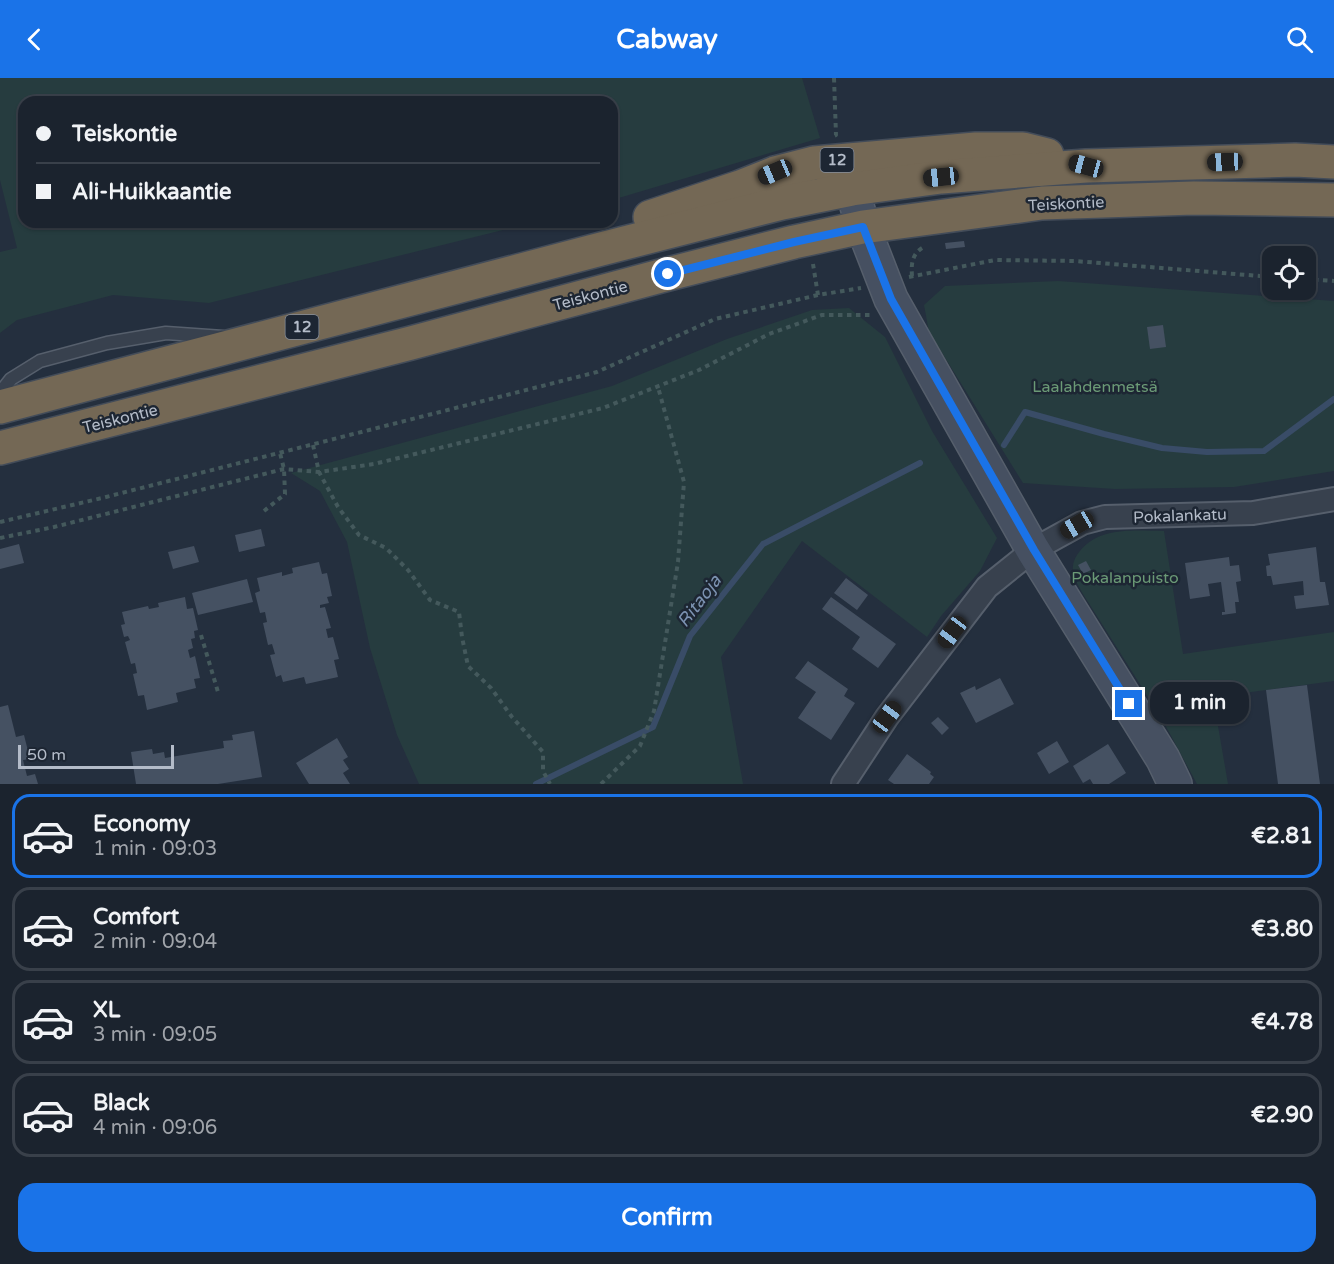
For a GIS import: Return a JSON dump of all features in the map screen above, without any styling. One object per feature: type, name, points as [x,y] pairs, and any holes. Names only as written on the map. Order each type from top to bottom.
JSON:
[{"type":"highway","name":"12","points":[[605,248],[632,224],[740,187],[775,172],[814,163],[915,153],[1023,149],[1086,166]]},
{"type":"highway","name":"12","points":[[0,407],[605,248],[782,203],[852,189],[941,177],[1086,166],[1295,160],[1334,162]]},
{"type":"highway","name":"Teiskontie","points":[[0,448],[400,346],[668,274],[863,227],[1042,203],[1194,198],[1334,200]]},
{"type":"street","points":[[852,189],[863,227],[891,299],[1034,550],[1163,759],[1175,784]]},
{"type":"street","name":"Pokalankatu","points":[[843,784],[884,721],[987,587],[1034,550],[1082,523],[1105,517],[1253,513],[1334,499]]},
{"type":"lane","points":[[0,393],[11,379],[40,361],[107,343],[166,333],[251,341]]},
{"type":"path","points":[[834,78],[836,135]]},
{"type":"path","points":[[912,276],[913,259],[920,249],[929,244]]},
{"type":"path","points":[[904,278],[995,260],[1075,261],[1262,276]]},
{"type":"path","points":[[1316,280],[1334,281]]},
{"type":"path","points":[[0,522],[597,372],[715,319],[867,286]]},
{"type":"path","points":[[0,538],[54,527],[284,468],[319,472],[374,464],[603,408],[699,370],[768,334],[822,315],[881,315]]},
{"type":"path","points":[[602,784],[640,746],[654,711],[676,573],[684,482],[658,387]]},
{"type":"path","points":[[313,445],[319,472],[338,507],[360,535],[386,548],[408,570],[430,600],[459,612],[468,666],[491,688],[512,717],[543,752],[543,771],[550,784]]},
{"type":"path","points":[[264,511],[285,494],[284,468],[280,453]]},
{"type":"path","points":[[201,635],[218,692]]},
{"type":"green space","points":[[0,78],[802,78],[820,138],[618,198],[618,96],[18,96],[18,228],[511,228],[209,303],[113,295],[17,320],[0,333],[0,252],[17,248],[0,180]]},
{"type":"green space","name":"Laalahdenmetsä","points":[[1058,281],[1262,296],[1262,300],[1334,301],[1334,471],[1234,487],[1115,489],[1023,483],[929,332],[924,305],[945,286]]},
{"type":"green space","points":[[849,308],[885,337],[932,431],[997,538],[980,571],[941,616],[927,637],[802,541],[721,657],[743,784],[419,784],[397,735],[370,648],[347,542],[320,491],[291,473],[612,386],[727,339],[812,310]]},
{"type":"green space","name":"Pokalanpuisto","points":[[1130,531],[1164,531],[1183,654],[1334,632],[1334,681],[1213,697],[1228,784],[1197,784],[1162,719],[1083,594],[1073,572],[1074,562],[1080,551],[1098,537]]},
{"type":"building","points":[[964,241],[965,247],[946,249],[945,243]]},
{"type":"building","points":[[1163,325],[1166,347],[1150,349],[1147,327]]},
{"type":"building","points":[[261,529],[265,546],[239,552],[235,535]]},
{"type":"building","points":[[19,544],[24,563],[0,569],[0,549]]},
{"type":"building","points":[[194,546],[199,562],[173,569],[168,552]]},
{"type":"building","points":[[1316,547],[1320,582],[1325,582],[1329,605],[1296,609],[1294,596],[1304,595],[1303,581],[1273,585],[1271,576],[1267,576],[1266,566],[1270,565],[1268,554]]},
{"type":"building","points":[[1229,557],[1230,566],[1239,565],[1241,581],[1236,582],[1239,602],[1235,602],[1236,613],[1222,615],[1222,612],[1225,612],[1221,582],[1208,584],[1210,596],[1190,599],[1185,563]]},
{"type":"building","points":[[1086,561],[1091,570],[1083,574],[1078,565]]},
{"type":"building","points":[[319,562],[322,574],[327,573],[332,596],[327,597],[329,603],[320,605],[320,608],[325,607],[331,628],[326,629],[328,638],[333,637],[339,659],[334,660],[338,677],[306,684],[304,677],[283,682],[281,675],[276,677],[270,655],[275,654],[272,644],[268,645],[263,623],[267,622],[265,612],[260,613],[255,593],[260,591],[257,578],[282,572],[282,576],[293,573],[292,568]]},
{"type":"building","points":[[846,578],[868,595],[857,610],[834,593]]},
{"type":"building","points":[[247,579],[253,602],[198,615],[192,593]]},
{"type":"building","points":[[185,597],[187,609],[193,608],[198,630],[194,631],[195,638],[191,639],[193,648],[188,650],[190,658],[195,656],[200,678],[194,679],[196,688],[176,693],[178,702],[147,710],[144,695],[138,696],[133,674],[137,673],[135,663],[131,664],[125,642],[130,640],[128,636],[124,637],[121,625],[125,624],[122,612],[148,606],[149,609],[159,607],[158,603]]},
{"type":"building","points":[[831,597],[896,644],[878,668],[852,649],[860,637],[822,609]]},
{"type":"building","points":[[808,661],[848,689],[844,696],[855,703],[831,740],[798,718],[816,692],[795,678]]},
{"type":"building","points":[[1000,678],[1014,704],[976,723],[960,693],[975,686],[976,690]]},
{"type":"building","points":[[1307,685],[1320,784],[1278,784],[1266,690]]},
{"type":"building","points":[[8,705],[16,737],[24,735],[30,759],[23,760],[27,776],[35,774],[38,784],[0,784],[0,707]]},
{"type":"building","points":[[938,717],[949,728],[942,735],[931,723]]},
{"type":"building","points":[[254,731],[262,777],[218,784],[136,784],[131,752],[152,749],[153,754],[164,752],[165,758],[224,748],[223,741],[233,740],[232,735]]},
{"type":"building","points":[[337,738],[348,757],[343,760],[349,769],[343,773],[350,784],[309,784],[296,763]]},
{"type":"building","points":[[1057,741],[1069,762],[1049,774],[1037,753]]},
{"type":"building","points":[[1108,744],[1126,773],[1109,784],[1093,784],[1090,779],[1083,783],[1073,766]]},
{"type":"building","points":[[907,754],[931,772],[930,774],[934,777],[929,784],[894,784],[888,780]]},
{"type":"waterway","points":[[1004,445],[1025,412],[1162,448],[1207,452],[1264,451],[1334,399]]},
{"type":"waterway","name":"Ritaoja","points":[[536,784],[653,727],[690,636],[763,544],[920,463]]},
{"type":"route","points":[[668,274],[863,227],[891,299],[1034,550],[1129,704]]}]
